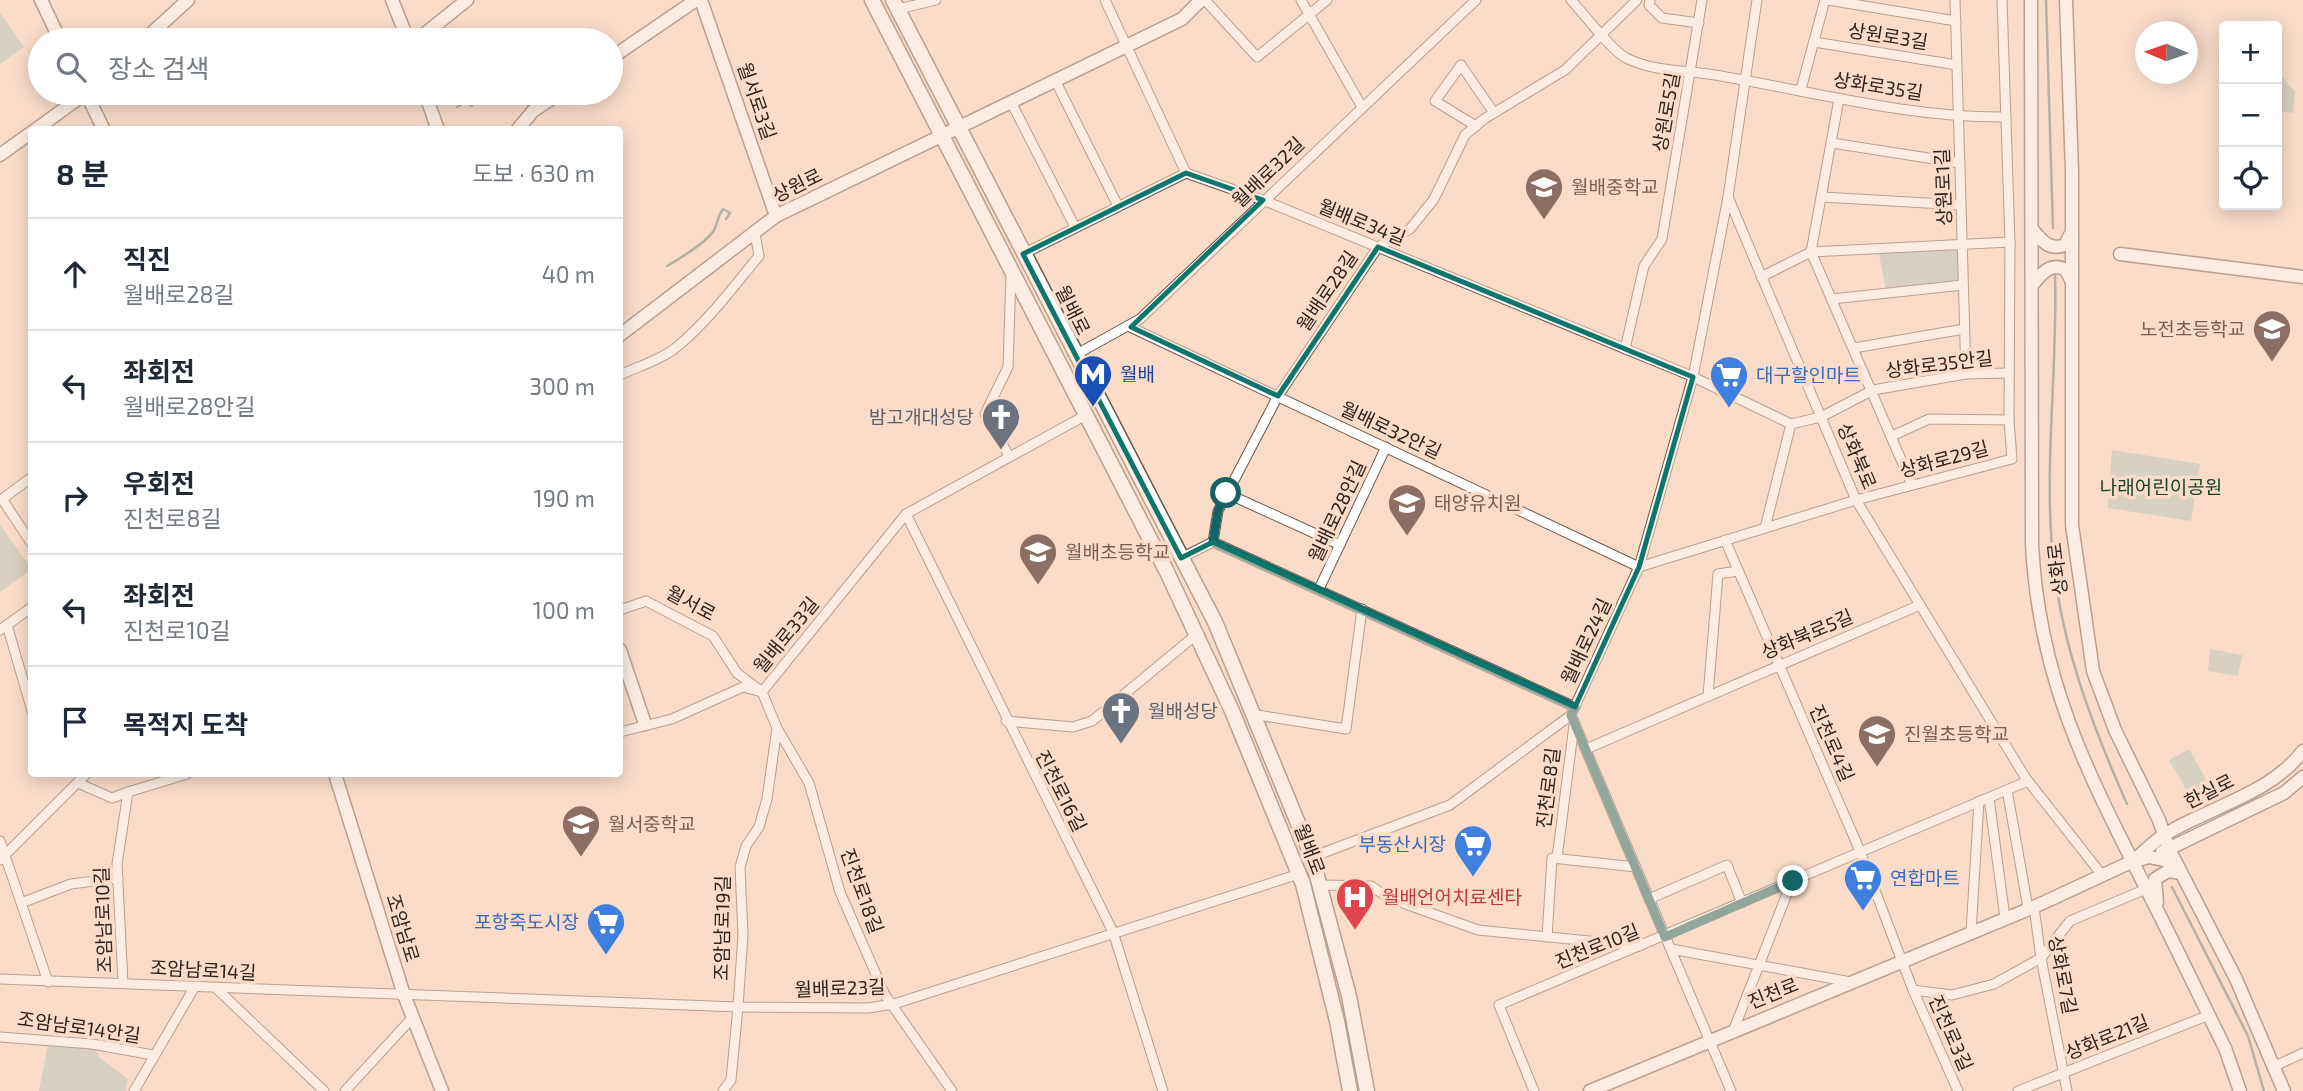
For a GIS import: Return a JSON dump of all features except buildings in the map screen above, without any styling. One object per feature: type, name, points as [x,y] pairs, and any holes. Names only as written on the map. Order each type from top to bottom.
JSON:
[{"type":"main road","points":[[41,0],[54,28]]},
{"type":"main road","points":[[157,28],[188,0]]},
{"type":"main road","points":[[392,0],[403,28]]},
{"type":"main road","points":[[432,28],[467,0]]},
{"type":"main road","points":[[623,50],[699,0]]},
{"type":"main road","name":"월서로3길","points":[[699,0],[776,216]]},
{"type":"main road","name":"월배로","points":[[872,0],[1197,634],[1300,874],[1337,1021],[1349,1091]]},
{"type":"main road","name":"상원로","points":[[623,333],[776,216],[1012,104],[1182,19],[1203,0]]},
{"type":"main road","name":"상화로","points":[[2031,0],[2034,586],[2046,654],[2077,750],[2209,1015],[2240,1091]]},
{"type":"main road","name":"상화로","points":[[2066,0],[2072,173],[2072,525],[2081,609],[2093,671],[2115,730],[2169,849],[2236,979],[2284,1091]]},
{"type":"main road","name":"월배로","points":[[896,5],[1074,355],[1215,622],[1312,856],[1349,996],[1367,1091]]},
{"type":"main road","points":[[40,126],[69,105]]},
{"type":"main road","points":[[92,105],[102,126]]},
{"type":"main road","points":[[429,105],[437,126]]},
{"type":"main road","points":[[520,126],[542,105]]},
{"type":"main road","points":[[0,155],[28,135]]},
{"type":"main road","points":[[2032,229],[2046,245],[2054,248],[2065,245],[2070,234]]},
{"type":"main road","points":[[2120,254],[2303,277]]},
{"type":"main road","points":[[2033,284],[2048,269],[2056,266],[2066,270],[2071,281]]},
{"type":"main road","points":[[623,659],[645,724]]},
{"type":"main road","name":"한실로","points":[[2131,862],[2164,835],[2226,805],[2274,777],[2303,751]]},
{"type":"main road","name":"조암남로","points":[[336,777],[404,995],[442,1091]]},
{"type":"main road","name":"한실로","points":[[2131,862],[2169,849],[2284,793],[2303,777]]},
{"type":"main road","points":[[2149,858],[2168,861],[2181,873]]},
{"type":"main road","name":"진천로","points":[[1590,1091],[2031,907],[2131,862]]},
{"type":"main road","points":[[2161,917],[2154,887],[2155,879],[2168,871],[2181,873]]},
{"type":"street","points":[[896,5],[936,0]]},
{"type":"street","points":[[1023,254],[1186,173],[1105,0]]},
{"type":"street","points":[[1203,0],[1257,57],[1327,0]]},
{"type":"street","points":[[1301,0],[1362,107]]},
{"type":"street","name":"월배로32길","points":[[1074,355],[1140,319],[1476,0]]},
{"type":"street","name":"상화로35길","points":[[1571,0],[1623,56],[1646,66],[1801,89],[1839,99],[1959,118],[2006,117]]},
{"type":"street","name":"상원로5길","points":[[1625,349],[1644,266],[1662,239],[1702,0]]},
{"type":"street","points":[[1728,198],[1757,0]]},
{"type":"street","name":"상원로3길","points":[[1801,89],[1826,0],[1956,21]]},
{"type":"street","name":"상원로1길","points":[[1955,0],[1966,374]]},
{"type":"street","points":[[1892,436],[1929,419],[2009,420],[2010,242],[2002,0]]},
{"type":"street","points":[[1644,1],[1662,18],[1699,23]]},
{"type":"street","name":"월배로28길","points":[[1213,542],[1218,511],[1226,493],[1278,396],[1378,247],[1410,229],[1434,199],[1465,135],[1494,113],[1565,70],[1644,1]]},
{"type":"street","name":"상원로3길","points":[[1814,42],[1957,65]]},
{"type":"street","points":[[1476,126],[1435,101],[1461,65],[1494,113]]},
{"type":"street","points":[[1056,82],[1118,206]]},
{"type":"street","points":[[1811,252],[1839,99]]},
{"type":"street","points":[[1012,104],[1075,227]]},
{"type":"street","points":[[1832,143],[1960,163]]},
{"type":"street","name":"월배로34길","points":[[1186,173],[1263,200],[1693,377]]},
{"type":"street","points":[[1822,197],[1961,205]]},
{"type":"street","name":"상화북로","points":[[1728,198],[1856,500],[2028,781],[2102,874]]},
{"type":"street","name":"월배로24길","points":[[1312,856],[1450,805],[1573,715],[1639,567],[1693,377],[1728,198]]},
{"type":"street","points":[[623,374],[658,359],[678,346],[713,310],[759,256],[755,234]]},
{"type":"street","points":[[1761,277],[1811,252],[2010,242]]},
{"type":"street","name":"상화로35안길","points":[[1811,252],[1912,485]]},
{"type":"street","points":[[1009,456],[985,414],[1008,367],[1012,269]]},
{"type":"street","points":[[1832,299],[1963,285]]},
{"type":"street","name":"월배로32안길","points":[[1128,326],[1639,567]]},
{"type":"street","name":"상화로35안길","points":[[1854,348],[1964,328]]},
{"type":"street","name":"상화로35안길","points":[[1873,390],[1966,374],[2009,373]]},
{"type":"street","points":[[1693,377],[1791,424],[1821,417],[1873,390]]},
{"type":"street","points":[[906,514],[1086,415]]},
{"type":"street","name":"상화로29길","points":[[1639,567],[1856,500],[2012,459],[2009,420]]},
{"type":"street","points":[[1765,528],[1791,424]]},
{"type":"street","name":"월배로28안길","points":[[1319,589],[1386,447]]},
{"type":"street","points":[[28,480],[2,499],[28,538]]},
{"type":"street","points":[[1226,493],[1340,545]]},
{"type":"street","name":"월배로33길","points":[[623,731],[672,719],[743,687],[762,692],[906,514]]},
{"type":"street","name":"진천로16길","points":[[906,514],[1006,721],[1113,932],[1163,1091]]},
{"type":"street","name":"진천로4길","points":[[1725,540],[1860,851],[1902,961]]},
{"type":"street","points":[[1181,558],[1213,542]]},
{"type":"street","name":"월배로28안길","points":[[1213,542],[1362,609],[1573,715]]},
{"type":"street","points":[[1707,696],[1718,574],[1738,571]]},
{"type":"street","name":"월서로","points":[[623,609],[646,601],[713,636],[737,673],[762,692]]},
{"type":"street","name":"상화북로5길","points":[[1586,749],[1920,605]]},
{"type":"street","points":[[1251,714],[1346,729],[1362,609]]},
{"type":"street","points":[[28,610],[4,628],[28,699]]},
{"type":"street","points":[[1006,721],[1073,727],[1092,720],[1197,634]]},
{"type":"street","name":"진천로18길","points":[[762,692],[777,728],[809,783],[840,892],[886,995],[952,1091]]},
{"type":"street","name":"진천로8길","points":[[1573,715],[1731,1091]]},
{"type":"street","name":"진천로8길","points":[[1573,715],[1554,858],[1636,867]]},
{"type":"street","name":"조암남로19길","points":[[723,1091],[731,1080],[738,1007],[743,935],[740,867],[746,846],[759,827],[767,799],[777,728]]},
{"type":"street","points":[[3,857],[83,777]]},
{"type":"street","points":[[78,783],[112,798],[177,777]]},
{"type":"street","name":"진천로10길","points":[[1534,1091],[1499,1006],[2028,781]]},
{"type":"street","points":[[2007,790],[2031,907]]},
{"type":"street","name":"조암남로10길","points":[[123,983],[117,864],[128,792]]},
{"type":"street","points":[[1984,799],[2005,918]]},
{"type":"street","points":[[1971,932],[1984,799]]},
{"type":"street","points":[[0,841],[3,857],[22,903],[48,982]]},
{"type":"street","points":[[1547,937],[1554,858]]},
{"type":"street","points":[[1650,899],[1727,865],[1742,903]]},
{"type":"street","name":"월배로23길","points":[[404,995],[738,1007],[868,1008],[894,1004],[1300,874]]},
{"type":"street","points":[[22,903],[71,884],[118,878]]},
{"type":"street","points":[[1734,1029],[1793,881]]},
{"type":"street","points":[[1321,886],[1371,886],[1389,898],[1478,930],[1642,946]]},
{"type":"street","points":[[2040,958],[2070,921],[2146,889]]},
{"type":"street","name":"상화로7길","points":[[2031,907],[2067,1091]]},
{"type":"street","points":[[1671,949],[1852,982]]},
{"type":"street","name":"진천로3길","points":[[1913,990],[1952,995],[1994,984],[2040,958]]},
{"type":"street","name":"진천로3길","points":[[1902,961],[1958,1091]]},
{"type":"street","name":"조암남로14길","points":[[0,979],[404,995]]},
{"type":"street","name":"조암남로14안길","points":[[134,1091],[194,988]]},
{"type":"street","points":[[217,989],[324,1091]]},
{"type":"street","name":"상화로21길","points":[[2018,1091],[2209,1015]]},
{"type":"street","points":[[345,1091],[413,1017]]},
{"type":"street","name":"조암남로14안길","points":[[0,1037],[92,1044],[153,1055]]},
{"type":"street","points":[[2274,1066],[2303,1053]]},
{"type":"highlighted area","points":[[1186,173],[1263,200],[1131,327],[1278,396],[1378,247],[1693,377],[1639,567],[1575,707],[1213,542],[1181,558],[1023,254]]},
{"type":"green space","points":[[0,13],[24,47],[0,64]]},
{"type":"green space","points":[[2282,77],[2295,92],[2293,113],[2282,112]]},
{"type":"green space","points":[[1957,249],[1959,282],[1886,290],[1879,254]]},
{"type":"green space","name":"나래어린이공원","points":[[2112,450],[2200,464],[2191,521],[2108,508]]},
{"type":"green space","points":[[0,525],[28,564],[28,572],[0,592]]},
{"type":"green space","points":[[2210,649],[2242,655],[2238,676],[2208,671]]},
{"type":"green space","points":[[2189,749],[2210,787],[2191,798],[2169,760]]},
{"type":"green space","points":[[49,1039],[92,1044],[100,1058],[128,1079],[126,1091],[39,1091]]},
{"type":"waterway","points":[[2046,0],[2053,228]]},
{"type":"waterway","points":[[457,107],[461,105]]},
{"type":"waterway","points":[[667,266],[710,235],[723,209],[730,213],[726,219]]},
{"type":"waterway","points":[[2055,276],[2050,507],[2056,583],[2075,668],[2104,751],[2127,804]]},
{"type":"waterway","points":[[2172,887],[2248,1036],[2264,1091]]},
{"type":"place","name":"월배중학교","points":[[1544,221]]},
{"type":"place","name":"노전초등학교","points":[[2272,363]]},
{"type":"place","name":"월배","points":[[1093,408]]},
{"type":"place","name":"대구할인마트","points":[[1729,409]]},
{"type":"place","name":"밤고개대성당","points":[[1001,451]]},
{"type":"place","name":"태양유치원","points":[[1407,537]]},
{"type":"place","name":"월배초등학교","points":[[1038,586]]},
{"type":"place","name":"월배성당","points":[[1121,745]]},
{"type":"place","name":"진월초등학교","points":[[1877,768]]},
{"type":"place","name":"월서중학교","points":[[581,858]]},
{"type":"place","name":"부동산시장","points":[[1473,878]]},
{"type":"place","name":"연합마트","points":[[1863,912]]},
{"type":"place","name":"월배언어치료센타","points":[[1355,931]]},
{"type":"place","name":"포항죽도시장","points":[[606,956]]},
{"type":"route","points":[[1226,493],[1218,511],[1213,542],[1575,707],[1571,715],[1665,937],[1793,881]]}]
